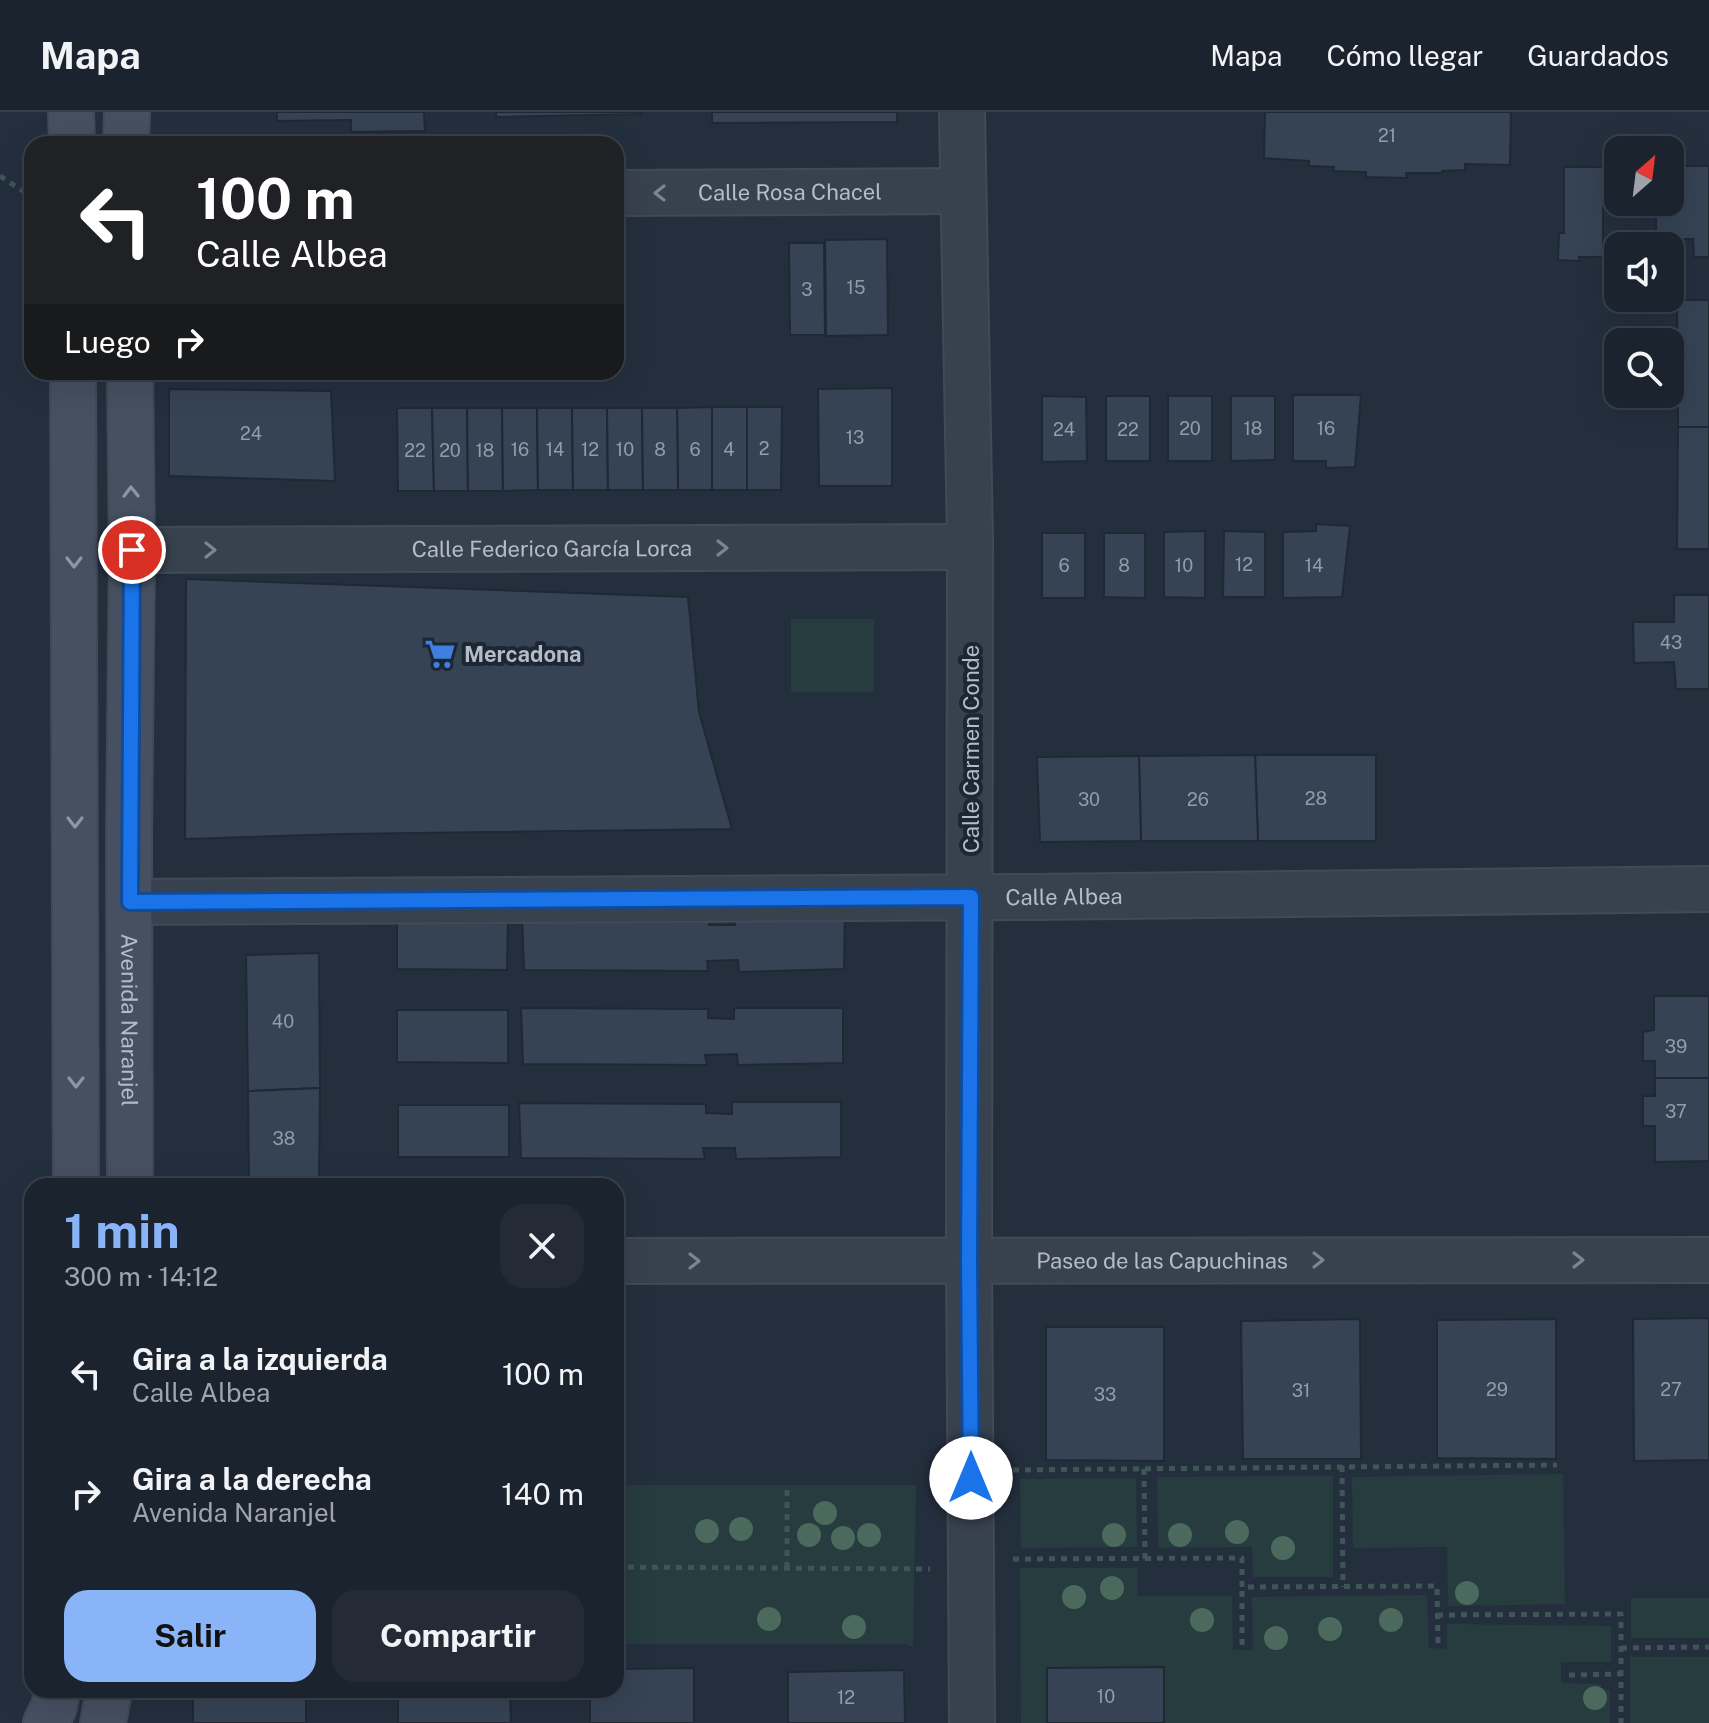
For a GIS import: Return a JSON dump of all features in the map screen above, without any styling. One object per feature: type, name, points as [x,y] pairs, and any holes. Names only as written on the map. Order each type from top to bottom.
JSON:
[{"type":"street","points":[[71,112],[72,136]]},
{"type":"street","points":[[126,136],[127,112]]},
{"type":"street","name":"Calle Carmen Conde","points":[[962,112],[970,547],[972,1723]]},
{"type":"street","name":"Calle Rosa Chacel","points":[[624,193],[962,191]]},
{"type":"street","points":[[73,380],[76,1178]]},
{"type":"street","name":"Avenida Naranjel","points":[[130,380],[130,1178]]},
{"type":"street","name":"Calle Federico García Lorca","points":[[132,550],[970,547]]},
{"type":"street","name":"Calle Albea","points":[[130,902],[1709,889]]},
{"type":"street","name":"Paseo de las Capuchinas","points":[[624,1261],[1709,1260]]},
{"type":"street","points":[[46,1723],[56,1698]]},
{"type":"street","points":[[103,1723],[108,1698]]},
{"type":"path","points":[[0,176],[24,192]]},
{"type":"path","points":[[1012,1485],[1012,1470],[1557,1465]]},
{"type":"path","points":[[1342,1466],[1343,1587]]},
{"type":"path","points":[[1144,1469],[1145,1559]]},
{"type":"path","points":[[787,1486],[787,1568]]},
{"type":"path","points":[[624,1567],[930,1569],[930,1554]]},
{"type":"path","points":[[1011,1559],[1242,1558],[1242,1645]]},
{"type":"path","points":[[1242,1587],[1437,1586],[1438,1645]]},
{"type":"path","points":[[1437,1615],[1621,1614],[1621,1723]]},
{"type":"path","points":[[1621,1648],[1709,1647]]},
{"type":"path","points":[[1569,1675],[1621,1674]]},
{"type":"green space","points":[[791,619],[874,619],[874,692],[791,692]]},
{"type":"green space","points":[[1563,1474],[1565,1604],[1448,1606],[1447,1547],[1353,1548],[1352,1477]]},
{"type":"green space","points":[[1333,1476],[1333,1577],[1253,1577],[1252,1547],[1158,1548],[1157,1477]]},
{"type":"green space","points":[[1136,1478],[1137,1547],[1021,1548],[1020,1479]]},
{"type":"green space","points":[[624,1485],[916,1485],[913,1647],[907,1644],[624,1644]]},
{"type":"green space","points":[[1020,1568],[1137,1568],[1138,1596],[1232,1596],[1233,1650],[1253,1650],[1252,1597],[1427,1595],[1429,1648],[1447,1649],[1447,1624],[1611,1626],[1611,1662],[1561,1662],[1561,1683],[1601,1684],[1601,1690],[1610,1690],[1610,1723],[1021,1723]]},
{"type":"green space","points":[[1631,1598],[1709,1598],[1709,1638],[1631,1638]]},
{"type":"green space","points":[[1630,1657],[1709,1657],[1709,1723],[1630,1723]]},
{"type":"building","points":[[277,112],[424,112],[425,131],[351,132],[351,120],[277,121]]},
{"type":"building","points":[[496,112],[641,112],[641,114],[496,117]]},
{"type":"building","points":[[712,112],[897,112],[897,122],[712,123]]},
{"type":"building","points":[[1265,112],[1511,112],[1510,165],[1465,164],[1465,170],[1406,173],[1407,178],[1366,177],[1366,172],[1333,171],[1334,167],[1309,166],[1309,161],[1264,158]]},
{"type":"building","points":[[1684,166],[1709,166],[1709,257],[1694,257],[1693,239],[1684,239],[1684,232],[1656,232],[1656,216],[1684,216]]},
{"type":"building","points":[[1564,167],[1604,167],[1603,257],[1579,257],[1580,261],[1558,260],[1559,233],[1564,233]]},
{"type":"building","points":[[887,239],[888,335],[826,336],[825,240]]},
{"type":"building","points":[[789,243],[824,243],[825,335],[790,335]]},
{"type":"building","points":[[1684,300],[1709,300],[1709,427],[1678,427],[1678,408],[1684,408],[1684,328],[1677,328],[1677,312],[1684,312]]},
{"type":"building","points":[[892,388],[892,486],[819,486],[818,389]]},
{"type":"building","points":[[169,389],[331,391],[335,481],[169,476]]},
{"type":"building","points":[[1293,395],[1361,395],[1355,467],[1326,468],[1326,461],[1293,461]]},
{"type":"building","points":[[1042,396],[1086,397],[1087,461],[1042,462]]},
{"type":"building","points":[[1106,396],[1150,396],[1150,461],[1106,461]]},
{"type":"building","points":[[1168,396],[1212,396],[1212,461],[1168,461]]},
{"type":"building","points":[[1231,396],[1275,396],[1275,460],[1231,461]]},
{"type":"building","points":[[712,407],[712,490],[678,490],[677,408]]},
{"type":"building","points":[[712,407],[747,407],[747,490],[712,490]]},
{"type":"building","points":[[747,407],[782,407],[781,490],[747,490]]},
{"type":"building","points":[[397,408],[432,408],[434,491],[398,491]]},
{"type":"building","points":[[432,408],[467,408],[468,491],[434,491]]},
{"type":"building","points":[[467,408],[502,408],[503,491],[468,491]]},
{"type":"building","points":[[502,408],[537,408],[538,490],[503,491]]},
{"type":"building","points":[[537,408],[572,408],[573,490],[538,490]]},
{"type":"building","points":[[572,408],[607,408],[608,490],[573,490]]},
{"type":"building","points":[[607,408],[642,408],[643,490],[608,490]]},
{"type":"building","points":[[642,408],[677,408],[678,490],[643,490]]},
{"type":"building","points":[[1678,427],[1709,427],[1709,549],[1677,549]]},
{"type":"building","points":[[1316,524],[1350,526],[1342,597],[1283,598],[1283,532],[1316,531]]},
{"type":"building","points":[[1205,531],[1205,598],[1164,597],[1164,532]]},
{"type":"building","points":[[1224,531],[1265,532],[1265,597],[1223,597]]},
{"type":"building","points":[[1042,533],[1085,533],[1085,598],[1042,598]]},
{"type":"building","points":[[1104,533],[1145,533],[1145,598],[1104,597]]},
{"type":"building","name":"Mercadona","points":[[186,579],[688,597],[699,712],[732,829],[185,839]]},
{"type":"building","points":[[1674,595],[1709,595],[1709,689],[1676,689],[1674,662],[1634,663],[1633,622],[1674,622]]},
{"type":"building","points":[[1255,755],[1376,755],[1376,841],[1258,841]]},
{"type":"building","points":[[1255,755],[1258,841],[1141,841],[1139,756]]},
{"type":"building","points":[[1139,756],[1141,841],[1040,842],[1037,757]]},
{"type":"building","points":[[522,914],[710,915],[709,925],[735,925],[735,915],[845,914],[844,969],[739,972],[738,960],[707,961],[708,971],[524,970]]},
{"type":"building","points":[[397,916],[508,917],[507,970],[397,969]]},
{"type":"building","points":[[319,953],[320,1088],[248,1091],[246,955]]},
{"type":"building","points":[[1654,996],[1709,996],[1709,1078],[1655,1078],[1655,1061],[1643,1061],[1643,1032],[1654,1030]]},
{"type":"building","points":[[521,1008],[708,1009],[708,1018],[734,1019],[734,1008],[843,1008],[843,1063],[738,1065],[737,1054],[705,1055],[707,1065],[523,1064]]},
{"type":"building","points":[[397,1010],[508,1010],[508,1063],[397,1062]]},
{"type":"building","points":[[1655,1078],[1709,1078],[1709,1161],[1655,1162],[1655,1126],[1643,1126],[1643,1096],[1655,1096]]},
{"type":"building","points":[[320,1088],[319,1178],[249,1178],[248,1091]]},
{"type":"building","points":[[732,1102],[841,1102],[841,1157],[736,1159],[735,1148],[703,1148],[705,1159],[521,1158],[519,1103],[706,1104],[706,1113],[732,1114]]},
{"type":"building","points":[[398,1105],[509,1105],[509,1157],[398,1157]]},
{"type":"building","points":[[1709,1318],[1709,1460],[1634,1461],[1633,1319]]},
{"type":"building","points":[[1360,1319],[1361,1459],[1243,1459],[1241,1321]]},
{"type":"building","points":[[1556,1319],[1556,1459],[1437,1458],[1437,1320]]},
{"type":"building","points":[[1046,1327],[1164,1327],[1164,1461],[1046,1460]]},
{"type":"building","points":[[1164,1667],[1164,1723],[1047,1723],[1047,1668]]},
{"type":"building","points":[[694,1668],[694,1723],[590,1723],[590,1698],[624,1698],[624,1669]]},
{"type":"building","points":[[904,1670],[905,1723],[788,1723],[788,1672]]},
{"type":"building","points":[[193,1698],[306,1698],[306,1723],[193,1723]]},
{"type":"building","points":[[398,1698],[510,1698],[511,1723],[398,1723]]},
{"type":"place","name":"Mercadona","points":[[440,654]]},
{"type":"route","points":[[132,550],[130,902],[971,897],[971,1478]]}]
